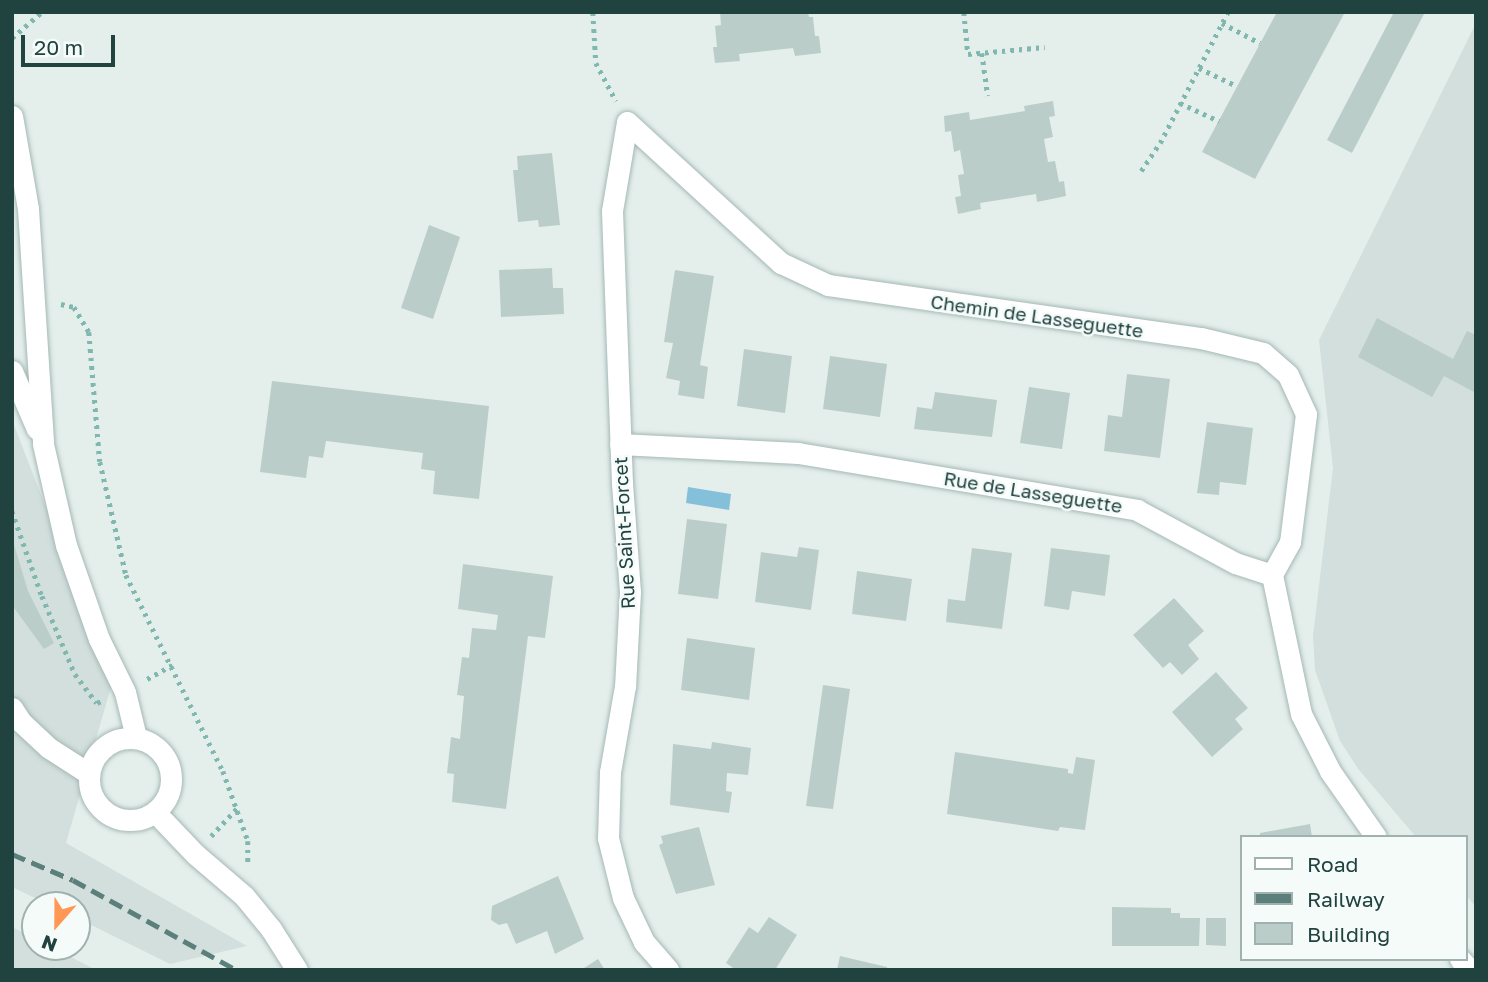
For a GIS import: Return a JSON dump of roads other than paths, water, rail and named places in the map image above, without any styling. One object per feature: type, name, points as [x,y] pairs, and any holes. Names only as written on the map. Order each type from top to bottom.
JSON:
[{"type":"street","name":"Chemin de Lasseguette","points":[[627,122],[781,263],[828,285],[1201,338],[1263,353],[1289,375],[1306,414],[1290,541],[1272,575]]},
{"type":"street","name":"Rue Saint-Forcet","points":[[627,122],[612,211],[620,444],[630,592],[625,686],[610,772],[608,838],[623,898],[644,942],[668,970]]},
{"type":"street","points":[[13,126],[28,209],[43,444],[66,545],[99,639],[125,692],[136,737]]},
{"type":"street","points":[[12,371],[43,444]]},
{"type":"street","name":"Rue de Lasseguette","points":[[620,444],[798,453],[1136,510],[1235,563],[1272,575]]},
{"type":"street","points":[[1272,575],[1301,714],[1330,771],[1375,835]]},
{"type":"street","points":[[12,708],[21,722],[49,748],[88,774]]},
{"type":"street","points":[[125,737],[136,737],[158,748],[171,769],[171,785],[166,800],[155,813],[128,820],[103,811],[89,787],[88,774],[91,763],[104,745],[125,737]]},
{"type":"street","points":[[155,813],[195,854],[244,897],[298,970]]},
{"type":"water","points":[[688,487],[731,494],[729,510],[686,503]]},
{"type":"railway","points":[[12,854],[73,880],[237,970]]}]
